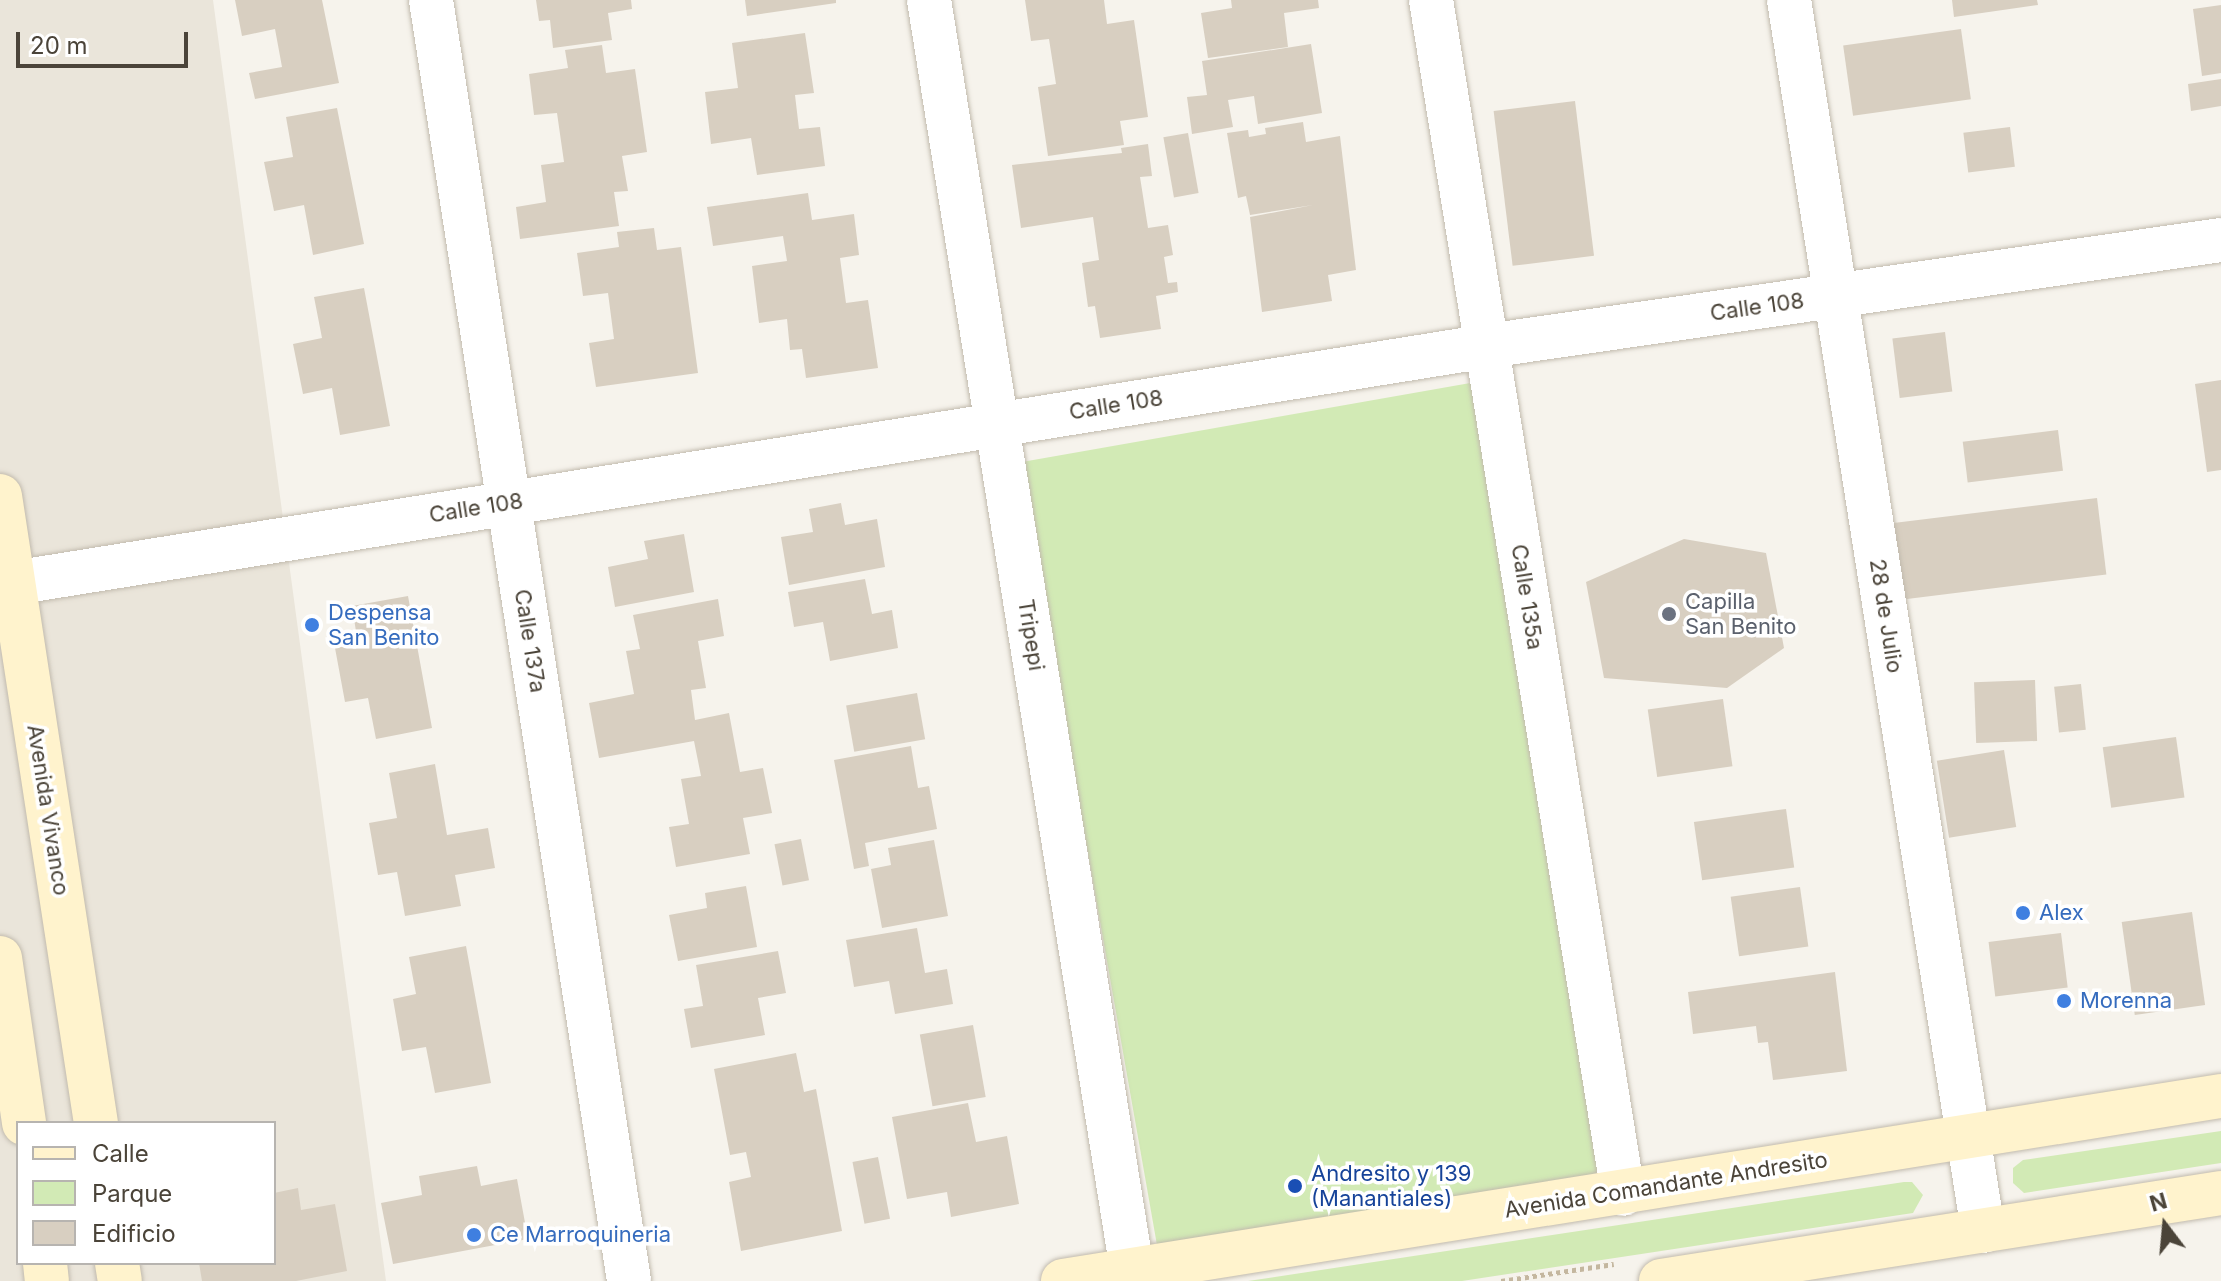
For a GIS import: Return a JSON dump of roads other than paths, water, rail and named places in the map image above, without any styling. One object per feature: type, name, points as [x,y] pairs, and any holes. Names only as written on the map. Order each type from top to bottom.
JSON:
[{"type":"main road","name":"Avenida Vivanco","points":[[0,496],[96,1121]]},
{"type":"main road","points":[[0,958],[24,1121]]},
{"type":"main road","name":"Avenida Comandante Andresito","points":[[1063,1281],[1623,1194],[2221,1096]]},
{"type":"main road","points":[[1661,1281],[2221,1193]]},
{"type":"street","name":"Calle 137a","points":[[431,0],[629,1281]]},
{"type":"street","name":"Tripepi","points":[[929,0],[1132,1270]]},
{"type":"street","name":"Calle 135a","points":[[1431,0],[1623,1194]]},
{"type":"street","name":"28 de Julio","points":[[1789,0],[1983,1231]]},
{"type":"street","name":"Calle 108","points":[[13,583],[1487,346],[2221,240]]},
{"type":"place","name":"Capilla San Benito","points":[[1669,614]]},
{"type":"place","name":"Despensa San Benito","points":[[312,625]]},
{"type":"place","name":"Alex","points":[[2023,913]]},
{"type":"place","name":"Morenna","points":[[2064,1001]]},
{"type":"place","name":"Andresito y 139 (Manantiales)","points":[[1295,1186]]},
{"type":"place","name":"Ce Marroquineria","points":[[474,1235]]}]
